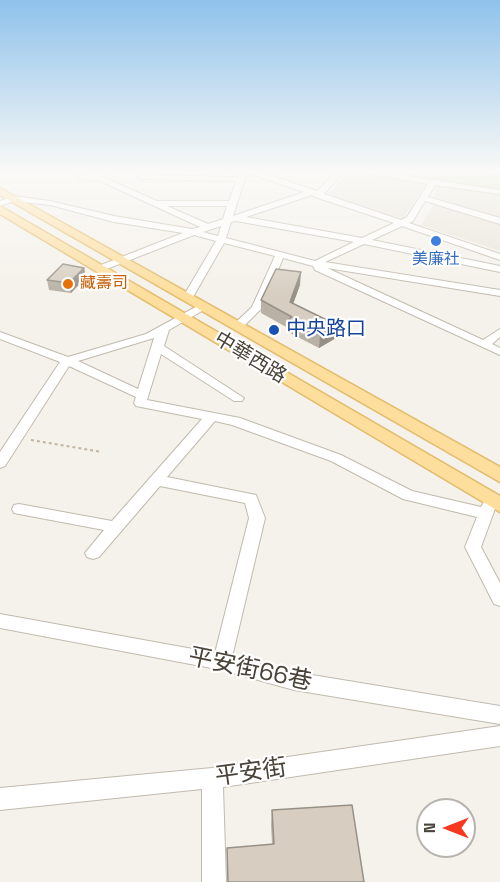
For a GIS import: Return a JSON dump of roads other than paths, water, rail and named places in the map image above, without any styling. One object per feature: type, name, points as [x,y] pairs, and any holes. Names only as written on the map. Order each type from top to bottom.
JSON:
[{"type":"main road","name":"中華西路","points":[[5,212],[493,506]]},
{"type":"main road","name":"中華西路","points":[[31,212],[122,260],[500,475]]},
{"type":"street","points":[[87,212],[193,232],[317,264],[500,293]]},
{"type":"street","points":[[173,212],[208,227]]},
{"type":"street","points":[[188,297],[221,239],[232,212]]},
{"type":"street","points":[[99,269],[193,232],[255,212]]},
{"type":"street","points":[[367,212],[500,257]]},
{"type":"street","points":[[317,264],[402,224],[410,219],[415,212]]},
{"type":"street","points":[[471,212],[500,221]]},
{"type":"street","points":[[230,220],[364,241],[500,269]]},
{"type":"street","points":[[238,326],[257,308],[280,255]]},
{"type":"street","points":[[317,264],[322,271],[500,352]]},
{"type":"street","points":[[0,462],[67,361],[150,336],[203,306]]},
{"type":"street","points":[[164,328],[140,403],[235,421],[336,458],[408,495],[493,506],[472,547],[500,599]]},
{"type":"street","points":[[483,345],[500,332]]},
{"type":"street","points":[[0,335],[67,361],[142,395]]},
{"type":"street","points":[[158,347],[237,398]]},
{"type":"street","points":[[93,553],[212,416]]},
{"type":"street","points":[[157,480],[251,499],[257,518],[222,662]]},
{"type":"street","points":[[19,509],[116,527]]},
{"type":"street","name":"平安街66巷","points":[[0,621],[222,662],[294,681],[500,715]]},
{"type":"street","name":"平安街","points":[[0,799],[212,778],[500,736]]},
{"type":"street","points":[[212,778],[214,882]]},
{"type":"place","name":"美廉社","points":[[436,241]]},
{"type":"place","name":"藏壽司","points":[[68,284]]},
{"type":"place","name":"中央路口","points":[[274,330]]}]
